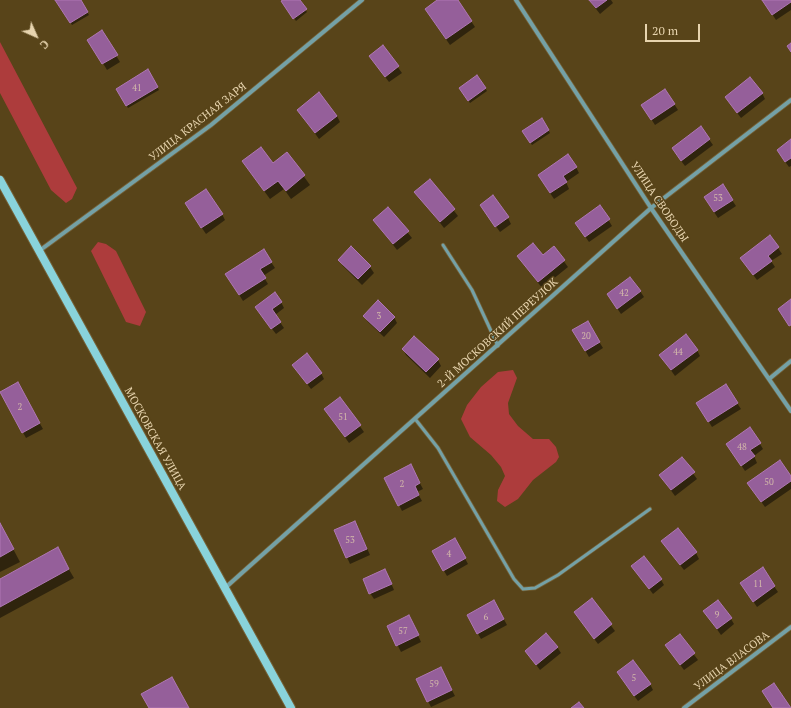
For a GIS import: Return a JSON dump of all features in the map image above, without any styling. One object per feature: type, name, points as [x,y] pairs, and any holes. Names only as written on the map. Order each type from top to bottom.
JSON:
[{"type":"main road","name":"МОСКОВСКАЯ УЛИЦА","points":[[0,180],[291,708]]},
{"type":"street","name":"УЛИЦА КРАСНАЯ ЗАРЯ","points":[[39,251],[211,125],[362,0]]},
{"type":"street","name":"УЛИЦА СВОБОДЫ","points":[[516,0],[651,208],[791,411]]},
{"type":"street","name":"2-Й МОСКОВСКИЙ ПЕРЕУЛОК","points":[[225,588],[416,420],[651,208],[791,100]]},
{"type":"street","points":[[769,379],[791,361]]},
{"type":"street","name":"УЛИЦА ВЛАСОВА","points":[[684,708],[791,627]]},
{"type":"lane","points":[[444,245],[472,290],[498,346]]},
{"type":"lane","points":[[416,420],[438,448],[514,580],[523,589],[535,588],[558,575],[650,509]]},
{"type":"shaded area","points":[[0,42],[77,188],[72,199],[66,203],[51,190],[0,93]]},
{"type":"shaded area","points":[[98,242],[106,244],[116,251],[146,312],[140,326],[126,322],[91,251]]},
{"type":"shaded area","points":[[513,370],[517,378],[508,403],[509,414],[518,426],[533,439],[549,439],[556,447],[559,457],[556,462],[533,480],[518,499],[505,507],[497,501],[498,490],[505,476],[501,467],[491,455],[470,437],[461,419],[467,405],[481,387],[498,372]]},
{"type":"building","points":[[55,0],[81,0],[88,12],[70,23]]},
{"type":"building","points":[[300,0],[307,9],[293,19],[281,1]]},
{"type":"building","points":[[437,0],[458,0],[472,21],[446,39],[425,9]]},
{"type":"building","points":[[589,0],[607,0],[596,8]]},
{"type":"building","points":[[762,0],[791,0],[791,2],[772,15]]},
{"type":"building","points":[[102,30],[118,55],[102,64],[87,40]]},
{"type":"building","points":[[791,43],[791,52],[787,46]]},
{"type":"building","points":[[383,45],[399,66],[385,77],[369,56]]},
{"type":"building","points":[[148,69],[158,87],[126,106],[116,89]]},
{"type":"building","points":[[477,75],[486,88],[468,101],[459,88]]},
{"type":"building","points":[[750,77],[763,93],[737,113],[725,97]]},
{"type":"building","points":[[665,89],[675,104],[651,120],[641,105]]},
{"type":"building","points":[[319,92],[337,116],[315,133],[297,110]]},
{"type":"building","points":[[542,118],[549,130],[530,143],[522,131]]},
{"type":"building","points":[[701,126],[710,139],[681,161],[672,148]]},
{"type":"building","points":[[791,139],[791,158],[785,162],[777,150]]},
{"type":"building","points":[[261,147],[273,163],[287,152],[305,175],[286,191],[278,181],[264,191],[242,161]]},
{"type":"building","points":[[568,154],[577,167],[563,176],[567,182],[550,193],[538,175]]},
{"type":"building","points":[[430,179],[455,209],[440,222],[414,192]]},
{"type":"building","points":[[723,184],[733,200],[714,212],[704,197]]},
{"type":"building","points":[[206,189],[223,214],[201,228],[185,203]]},
{"type":"building","points":[[493,195],[509,217],[495,227],[480,205]]},
{"type":"building","points":[[600,205],[610,219],[585,237],[575,223]]},
{"type":"building","points":[[388,207],[409,231],[393,244],[373,220]]},
{"type":"building","points":[[770,235],[779,247],[768,256],[772,261],[753,275],[740,258]]},
{"type":"building","points":[[533,243],[543,255],[554,246],[565,260],[538,282],[517,256]]},
{"type":"building","points":[[351,246],[371,266],[358,279],[338,260]]},
{"type":"building","points":[[264,249],[272,262],[260,269],[266,278],[239,295],[225,274]]},
{"type":"building","points":[[630,277],[641,291],[617,309],[607,294]]},
{"type":"building","points":[[275,292],[282,302],[272,309],[281,322],[271,329],[255,307]]},
{"type":"building","points":[[791,299],[791,325],[789,326],[778,309]]},
{"type":"building","points":[[378,300],[395,317],[380,332],[363,316]]},
{"type":"building","points":[[588,321],[600,342],[585,351],[572,330]]},
{"type":"building","points":[[686,334],[698,350],[671,370],[659,355]]},
{"type":"building","points":[[414,336],[439,359],[426,372],[402,349]]},
{"type":"building","points":[[307,353],[322,373],[307,384],[292,365]]},
{"type":"building","points":[[18,382],[40,423],[22,433],[0,392]]},
{"type":"building","points":[[726,384],[738,403],[708,422],[696,403]]},
{"type":"building","points":[[340,397],[361,425],[345,437],[324,409]]},
{"type":"building","points":[[750,427],[761,443],[750,450],[755,456],[741,466],[726,444]]},
{"type":"building","points":[[682,457],[695,472],[671,490],[659,475]]},
{"type":"building","points":[[780,460],[791,476],[791,481],[761,502],[747,483]]},
{"type":"building","points":[[411,464],[420,483],[415,486],[419,495],[398,506],[384,478]]},
{"type":"building","points":[[355,521],[367,549],[346,558],[334,530]]},
{"type":"building","points":[[0,523],[14,549],[0,557]]},
{"type":"building","points":[[678,528],[697,552],[680,565],[661,541]]},
{"type":"building","points":[[455,538],[466,558],[443,571],[432,551]]},
{"type":"building","points":[[58,547],[69,569],[0,607],[0,579]]},
{"type":"building","points":[[644,556],[662,579],[649,589],[631,566]]},
{"type":"building","points":[[763,567],[775,586],[753,602],[740,583]]},
{"type":"building","points":[[385,569],[392,584],[369,594],[363,579]]},
{"type":"building","points":[[592,598],[612,624],[594,639],[574,612]]},
{"type":"building","points":[[494,600],[504,619],[477,634],[467,615]]},
{"type":"building","points":[[718,600],[732,618],[717,629],[703,611]]},
{"type":"building","points":[[409,615],[419,635],[396,646],[387,626]]},
{"type":"building","points":[[546,633],[558,647],[536,665],[525,651]]},
{"type":"building","points":[[680,634],[695,653],[680,665],[665,645]]},
{"type":"building","points":[[633,660],[651,684],[634,696],[617,672]]},
{"type":"building","points":[[441,667],[452,690],[427,702],[416,679]]},
{"type":"building","points":[[172,677],[189,708],[149,708],[141,694]]},
{"type":"building","points":[[774,683],[791,708],[773,708],[762,691]]},
{"type":"building","points":[[579,702],[584,708],[571,708]]}]
